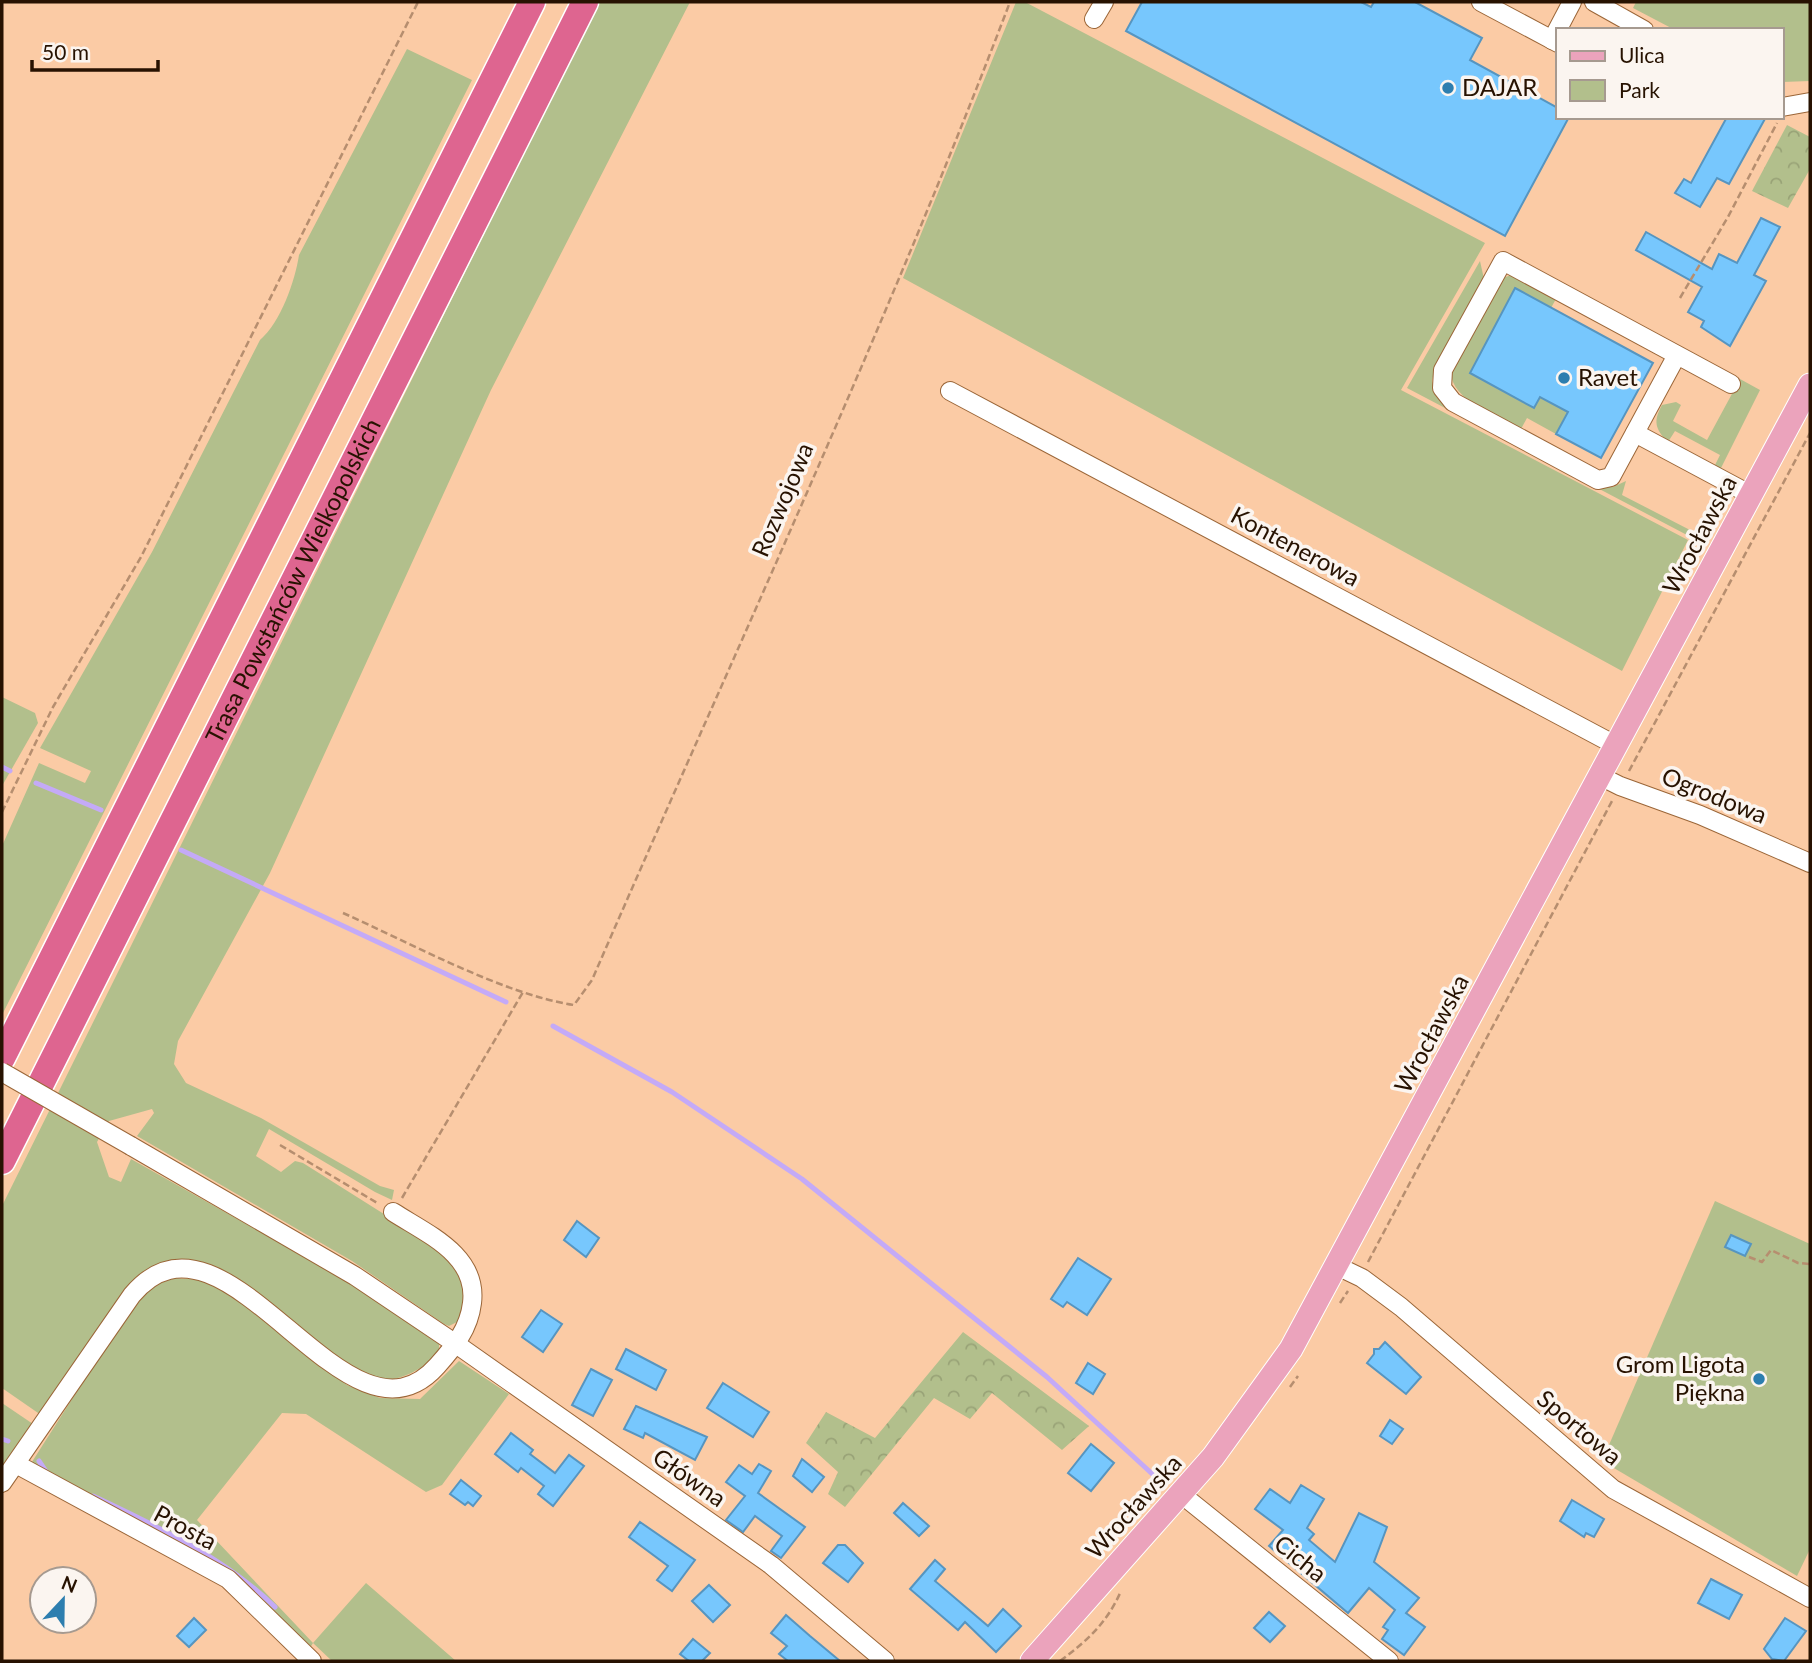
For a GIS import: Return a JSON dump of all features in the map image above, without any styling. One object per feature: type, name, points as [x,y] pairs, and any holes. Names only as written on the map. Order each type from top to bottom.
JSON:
[{"type":"highway","name":"Trasa Powstańców Wielkopolskich","points":[[2,1058],[531,2]]},
{"type":"highway","name":"Trasa Powstańców Wielkopolskich","points":[[2,1161],[585,2]]},
{"type":"main road","name":"Wrocławska","points":[[1032,1661],[1181,1494],[1242,1418],[1291,1349],[1810,385]]},
{"type":"street","points":[[1094,19],[1104,2]]},
{"type":"street","points":[[1481,2],[1555,42]]},
{"type":"street","points":[[1561,28],[1572,2]]},
{"type":"street","points":[[1594,2],[1640,28]]},
{"type":"street","points":[[1784,107],[1810,102]]},
{"type":"street","points":[[1676,355],[1611,477],[1598,480],[1453,402],[1442,388],[1443,370],[1503,261],[1731,384]]},
{"type":"street","name":"Kontenerowa","points":[[950,391],[1617,746]]},
{"type":"street","points":[[1635,433],[1751,495]]},
{"type":"street","name":"Ogrodowa","points":[[1600,776],[1700,815],[1810,863]]},
{"type":"street","name":"Główna","points":[[2,1072],[355,1276],[771,1565],[885,1661]]},
{"type":"street","points":[[2,1483],[132,1296],[155,1275],[174,1269],[192,1270],[216,1278],[267,1310],[349,1376],[366,1385],[397,1389],[419,1382],[456,1344],[470,1319],[473,1298],[468,1269],[447,1247],[393,1213]]},
{"type":"street","name":"Sportowa","points":[[1336,1266],[1362,1278],[1402,1307],[1613,1489],[1810,1598]]},
{"type":"street","name":"Prosta","points":[[16,1464],[229,1579],[312,1661]]},
{"type":"street","name":"Cicha","points":[[1181,1494],[1389,1661]]},
{"type":"path","points":[[2,812],[53,707],[141,557],[418,2]]},
{"type":"path","name":"Rozwojowa","points":[[523,992],[547,1001],[574,1005],[592,980],[789,530],[967,113],[1010,2]]},
{"type":"path","points":[[1679,298],[1728,216],[1779,119]]},
{"type":"path","points":[[279,1145],[393,1213],[523,992],[343,912]]},
{"type":"path","points":[[1749,1257],[1762,1262],[1771,1250],[1798,1263],[1810,1264]]},
{"type":"green space","points":[[599,2],[690,2],[491,390],[270,873],[178,1041],[174,1064],[186,1083],[261,1118],[380,1186],[394,1190],[392,1200],[269,1129],[256,1156],[281,1172],[295,1161],[303,1163],[449,1255],[463,1286],[459,1321],[449,1326],[444,1324],[352,1261],[137,1136],[154,1113],[152,1109],[109,1121],[97,1142],[109,1177],[121,1182],[131,1159],[344,1279],[439,1344],[439,1354],[408,1375],[371,1381],[213,1273],[155,1270],[140,1279],[122,1297],[41,1415],[2,1388],[2,1206]]},
{"type":"green space","points":[[1016,2],[1025,2],[1485,243],[1401,390],[1688,540],[1622,671],[903,278]]},
{"type":"green space","points":[[1636,2],[1810,2],[1810,81],[1784,82],[1784,28],[1671,28],[1633,8]]},
{"type":"green space","points":[[407,49],[472,80],[2,1015],[2,846],[39,763],[85,783],[91,771],[40,748],[152,552],[260,340],[281,312],[299,255]]},
{"type":"green space","points":[[1787,125],[1810,137],[1810,169],[1788,208],[1752,191]]},
{"type":"green space","points":[[1480,261],[1484,279],[1434,372],[1432,381],[1436,396],[1597,486],[1613,487],[1626,481],[1622,495],[1690,530],[1687,535],[1407,388]]},
{"type":"green space","points":[[1511,275],[1557,297],[1551,308],[1515,289],[1470,373],[1534,407],[1540,397],[1568,412],[1556,434],[1527,418],[1521,429],[1489,413],[1467,399],[1453,382],[1451,372],[1503,278]]},
{"type":"green space","points":[[1740,379],[1760,390],[1720,470],[1714,467],[1720,455],[1675,431],[1668,442],[1660,433],[1657,416],[1662,405],[1676,402],[1681,405],[1673,421],[1707,440]]},
{"type":"green space","points":[[2,697],[35,713],[38,723],[2,786]]},
{"type":"green space","points":[[1715,1201],[1810,1244],[1810,1549],[1797,1576],[1602,1461]]},
{"type":"green space","points":[[175,1278],[203,1280],[260,1313],[347,1385],[380,1398],[420,1399],[459,1361],[509,1394],[442,1485],[426,1492],[306,1414],[282,1413],[197,1520],[313,1643],[310,1648],[246,1585],[30,1465],[132,1305],[157,1284]]},
{"type":"green space","points":[[963,1332],[1089,1426],[1062,1450],[992,1393],[970,1419],[934,1398],[845,1507],[828,1494],[838,1472],[806,1443],[826,1412],[875,1438]]},
{"type":"green space","points":[[2,1403],[33,1424],[2,1470]]},
{"type":"green space","points":[[366,1583],[456,1661],[332,1661],[313,1643]]},
{"type":"building","points":[[1142,2],[1361,2],[1371,7],[1374,2],[1415,2],[1482,38],[1470,60],[1556,107],[1556,119],[1568,119],[1505,236],[1126,31]]},
{"type":"building","points":[[1726,119],[1765,119],[1729,184],[1717,178],[1700,207],[1675,193],[1684,179],[1691,183]]},
{"type":"building","points":[[1761,218],[1780,227],[1754,275],[1766,281],[1730,346],[1701,327],[1704,321],[1688,312],[1702,287],[1636,250],[1646,232],[1712,269],[1719,254],[1737,263]]},
{"type":"building","points":[[1515,288],[1653,363],[1601,458],[1556,434],[1568,412],[1540,397],[1534,408],[1470,373]]},
{"type":"building","points":[[577,1221],[599,1238],[586,1257],[564,1240]]},
{"type":"building","points":[[1731,1235],[1751,1244],[1745,1256],[1725,1247]]},
{"type":"building","points":[[1078,1258],[1111,1279],[1087,1315],[1067,1302],[1063,1307],[1051,1299]]},
{"type":"building","points":[[541,1310],[562,1324],[543,1352],[522,1337]]},
{"type":"building","points":[[1385,1342],[1421,1377],[1406,1394],[1367,1363],[1374,1354],[1374,1349],[1379,1349]]},
{"type":"building","points":[[626,1349],[666,1370],[656,1390],[616,1369]]},
{"type":"building","points":[[1088,1363],[1105,1374],[1093,1394],[1076,1383]]},
{"type":"building","points":[[591,1369],[612,1380],[593,1416],[572,1405]]},
{"type":"building","points":[[723,1383],[769,1412],[753,1437],[707,1408]]},
{"type":"building","points":[[636,1406],[707,1437],[695,1460],[645,1433],[643,1438],[624,1429]]},
{"type":"building","points":[[1390,1420],[1403,1429],[1392,1444],[1380,1436]]},
{"type":"building","points":[[511,1433],[533,1450],[530,1454],[555,1473],[569,1455],[584,1466],[553,1506],[538,1494],[544,1486],[521,1468],[518,1472],[495,1454]]},
{"type":"building","points":[[1091,1444],[1114,1463],[1091,1491],[1068,1473]]},
{"type":"building","points":[[802,1459],[824,1477],[812,1492],[793,1476]]},
{"type":"building","points":[[759,1464],[771,1471],[758,1493],[805,1527],[781,1558],[771,1551],[782,1536],[755,1516],[743,1532],[726,1520],[745,1496],[726,1482],[739,1465],[752,1474]]},
{"type":"building","points":[[461,1480],[481,1496],[473,1506],[468,1502],[465,1505],[450,1494]]},
{"type":"building","points":[[1301,1485],[1324,1499],[1307,1528],[1314,1534],[1309,1540],[1335,1562],[1359,1513],[1387,1527],[1374,1562],[1419,1598],[1406,1613],[1425,1627],[1404,1655],[1382,1639],[1388,1630],[1383,1627],[1395,1610],[1369,1588],[1348,1613],[1269,1546],[1283,1530],[1255,1509],[1270,1489],[1290,1503]]},
{"type":"building","points":[[1572,1500],[1604,1519],[1594,1537],[1586,1533],[1584,1537],[1560,1521]]},
{"type":"building","points":[[903,1503],[929,1526],[919,1536],[894,1513]]},
{"type":"building","points":[[640,1522],[695,1560],[672,1591],[657,1580],[668,1566],[629,1537]]},
{"type":"building","points":[[838,1545],[845,1545],[863,1563],[848,1582],[823,1563]]},
{"type":"building","points":[[935,1560],[945,1569],[935,1581],[988,1626],[1003,1609],[1021,1626],[996,1652],[965,1622],[958,1630],[910,1589]]},
{"type":"building","points":[[1711,1579],[1742,1595],[1729,1619],[1698,1603]]},
{"type":"building","points":[[709,1585],[730,1605],[713,1622],[692,1601]]},
{"type":"building","points":[[1269,1612],[1285,1626],[1270,1642],[1254,1628]]},
{"type":"building","points":[[786,1615],[840,1661],[788,1661],[779,1654],[787,1646],[771,1633]]},
{"type":"building","points":[[194,1618],[206,1630],[189,1647],[177,1636]]},
{"type":"building","points":[[1785,1618],[1806,1631],[1784,1661],[1772,1659],[1764,1649]]},
{"type":"building","points":[[693,1639],[710,1653],[702,1661],[689,1661],[680,1654]]},
{"type":"waterway","points":[[2,767],[10,771]]},
{"type":"waterway","points":[[36,783],[101,810]]},
{"type":"waterway","points":[[181,850],[506,1002]]},
{"type":"waterway","points":[[553,1026],[672,1092],[802,1179],[1047,1377],[1161,1482]]},
{"type":"waterway","points":[[2,1439],[8,1441]]},
{"type":"waterway","points":[[39,1461],[47,1473]]},
{"type":"waterway","points":[[93,1496],[165,1531],[212,1558],[275,1607]]},
{"type":"place","name":"DAJAR","points":[[1448,88]]},
{"type":"place","name":"Ravet","points":[[1564,378]]},
{"type":"place","name":"Grom Ligota Piękna","points":[[1759,1379]]}]
